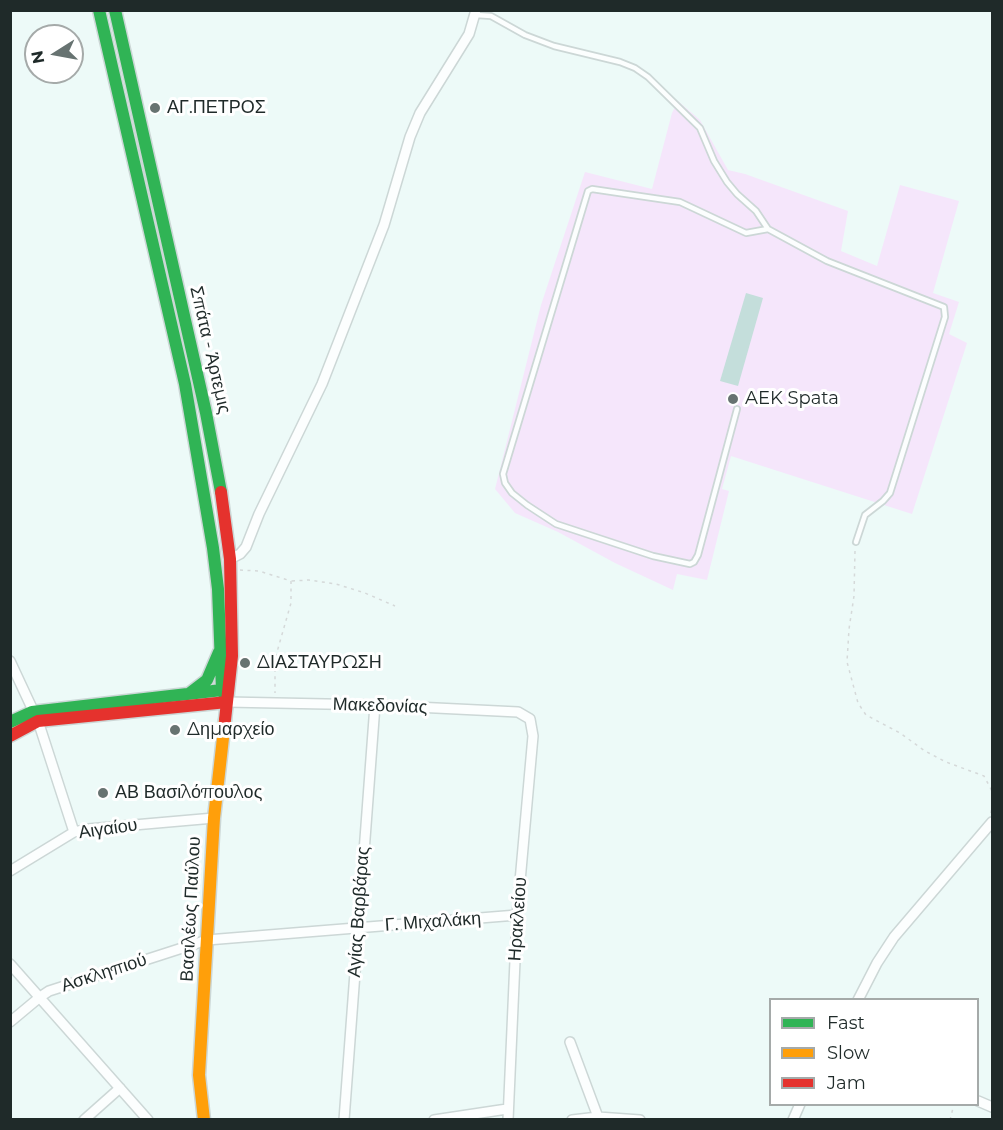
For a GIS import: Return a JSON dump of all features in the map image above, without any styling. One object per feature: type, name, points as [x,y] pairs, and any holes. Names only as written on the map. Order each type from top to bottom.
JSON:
[{"type":"main road","name":"Σπάτα - Άρτεμις","points":[[99,10],[185,384],[213,548],[218,589],[222,690],[227,702]]},
{"type":"main road","name":"Σπάτα - Άρτεμις","points":[[115,10],[217,467],[230,564],[232,656],[227,702]]},
{"type":"main road","points":[[189,693],[207,680],[219,651]]},
{"type":"main road","points":[[10,722],[100,702],[222,690]]},
{"type":"main road","points":[[10,736],[35,717],[227,702]]},
{"type":"main road","name":"Βασιλέως Παύλου","points":[[204,1119],[200,1075],[207,940],[214,818],[227,702]]},
{"type":"street","points":[[230,564],[246,547],[259,514],[314,402],[376,247],[398,182],[410,137],[420,113],[469,34],[476,13]]},
{"type":"street","points":[[10,661],[35,717],[74,832]]},
{"type":"street","name":"Μακεδονίας","points":[[227,702],[375,705],[518,712],[530,719]]},
{"type":"street","name":"Αγίας Βαρβάρας","points":[[344,1119],[375,705]]},
{"type":"street","name":"Ηρακλείου","points":[[508,1114],[517,915],[533,736],[530,719]]},
{"type":"street","name":"Αιγαίου","points":[[10,871],[74,832],[214,818]]},
{"type":"street","points":[[859,998],[894,937],[993,822]]},
{"type":"street","name":"Γ. Μιχαλάκη","points":[[207,940],[517,915]]},
{"type":"street","name":"Ασκληπιού","points":[[10,1022],[49,991],[207,940]]},
{"type":"street","points":[[10,964],[148,1119]]},
{"type":"street","points":[[570,1042],[598,1117]]},
{"type":"street","points":[[84,1119],[120,1088]]},
{"type":"street","points":[[979,1101],[993,1107]]},
{"type":"street","points":[[434,1119],[508,1114]]},
{"type":"street","points":[[572,1119],[598,1117],[640,1119]]},
{"type":"lane","points":[[476,13],[491,16],[525,35],[554,46],[621,62],[635,68],[648,77],[700,128],[714,161],[727,182],[756,212],[768,230],[827,261],[941,305],[946,310],[890,493],[866,515],[856,542]]},
{"type":"lane","points":[[737,409],[698,555],[690,564],[653,556],[556,524],[526,505],[512,493],[505,483],[503,474],[588,191],[592,189],[680,202],[746,233],[768,230]]},
{"type":"path","points":[[856,542],[848,662],[852,688],[858,703],[867,715],[900,733],[925,751],[946,762],[984,776],[993,791]]},
{"type":"path","points":[[230,564],[291,581],[309,580],[336,584],[395,606]]},
{"type":"path","points":[[276,702],[275,658],[291,603],[291,581]]},
{"type":"shaded area","name":"AEK Spata","points":[[678,101],[700,120],[728,170],[848,211],[841,251],[877,266],[900,185],[959,201],[933,293],[959,302],[949,334],[967,343],[912,514],[731,456],[722,489],[729,491],[707,580],[677,574],[673,590],[515,513],[495,489],[541,305],[585,172],[652,189],[672,113]]},
{"type":"building","points":[[746,293],[763,298],[738,386],[720,381]]},
{"type":"traffic: fast","points":[[99,10],[185,384],[213,548],[218,589],[222,690],[226,698]]},
{"type":"traffic: fast","points":[[115,10],[206,413],[221,492]]},
{"type":"traffic: fast","points":[[190,693],[207,680],[219,652]]},
{"type":"traffic: fast","points":[[10,722],[32,712],[222,690]]},
{"type":"traffic: slow","points":[[204,1120],[199,1075],[214,818],[225,720]]},
{"type":"traffic: jam","points":[[221,492],[230,559],[232,656],[225,720]]},
{"type":"traffic: jam","points":[[10,736],[38,721],[227,702]]},
{"type":"place","name":"ΑΓ.ΠΕΤΡΟΣ","points":[[155,108]]},
{"type":"place","name":"AEK Spata","points":[[733,399]]},
{"type":"place","name":"ΔΙΑΣΤΑΥΡΩΣΗ","points":[[245,663]]},
{"type":"place","name":"Δημαρχείο","points":[[175,730]]},
{"type":"place","name":"ΑΒ Βασιλόπουλος","points":[[103,793]]}]
